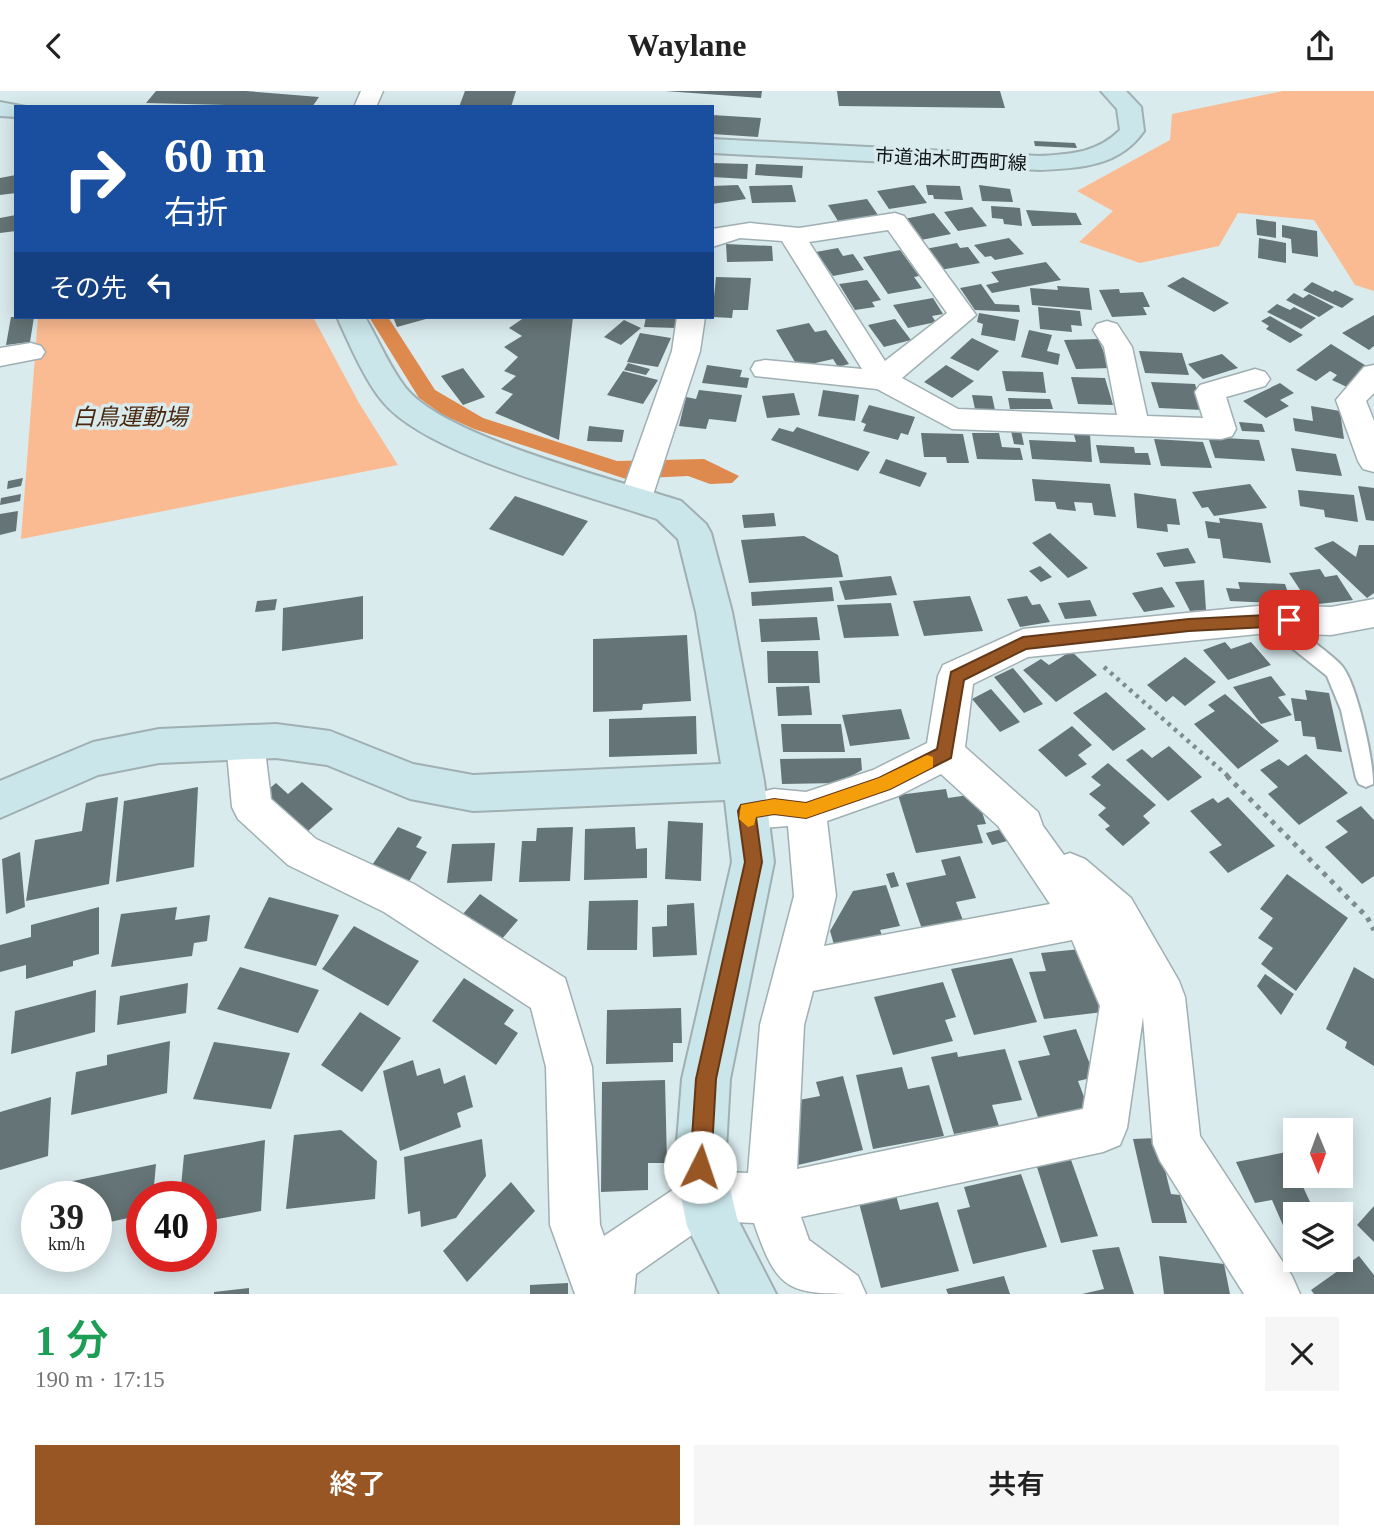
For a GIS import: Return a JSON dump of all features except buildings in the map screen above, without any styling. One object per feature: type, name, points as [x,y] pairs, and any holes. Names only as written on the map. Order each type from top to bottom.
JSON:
[{"type":"street","name":"市道油木町西町線","points":[[714,146],[1040,163],[1086,160],[1116,151],[1132,131],[1129,107],[1113,91]]},
{"type":"street","points":[[714,238],[722,233],[750,230],[793,237],[895,221],[962,315],[883,379]]},
{"type":"street","points":[[793,237],[883,379]]},
{"type":"street","points":[[352,319],[394,395],[429,423],[473,445],[669,510],[694,533],[714,612],[746,796],[753,862],[706,1079],[700,1167],[713,1226],[749,1294]]},
{"type":"street","points":[[636,498],[686,351],[691,319]]},
{"type":"street","points":[[1107,330],[1118,347],[1134,426]]},
{"type":"street","points":[[0,357],[31,352]]},
{"type":"street","points":[[765,369],[883,379],[952,419],[1222,429],[1210,392],[1255,379]]},
{"type":"street","points":[[1374,374],[1352,400],[1374,461]]},
{"type":"street","points":[[945,753],[956,676],[1013,648],[1069,637],[1268,619],[1331,621],[1374,613]]},
{"type":"street","points":[[0,800],[93,759],[159,747],[276,741],[330,748],[410,781],[473,793],[746,796],[774,807],[806,810],[884,784],[945,753]]},
{"type":"street","points":[[244,743],[252,807],[302,852],[399,898],[549,994],[569,1067],[575,1225],[601,1294]]},
{"type":"street","points":[[945,753],[1007,807],[1085,888],[1116,912],[1163,997],[1177,1144],[1274,1294]]},
{"type":"street","points":[[608,1294],[612,1261],[706,1196],[771,1199],[1103,1128],[1122,1006],[1084,918],[1007,807]]},
{"type":"street","points":[[806,810],[816,895],[782,1025],[771,1199],[789,1256],[840,1294]]},
{"type":"street","points":[[795,973],[1084,918]]},
{"type":"lane","points":[[1268,619],[1335,671],[1351,710],[1366,778]]},
{"type":"path","points":[[1125,685],[1229,777],[1367,917],[1374,930]]},
{"type":"green space","points":[[1283,91],[1374,91],[1374,291],[1355,285],[1314,220],[1238,213],[1219,246],[1140,263],[1079,242],[1113,211],[1077,191],[1170,140],[1172,114]]},
{"type":"green space","name":"白鳥運動場","points":[[38,319],[314,319],[359,403],[398,465],[21,539]]},
{"type":"shaded area","points":[[370,319],[389,319],[435,390],[483,418],[617,461],[704,459],[739,476],[732,483],[710,484],[688,476],[626,479],[474,429],[443,415],[419,398]]},
{"type":"slow traffic","points":[[748,819],[747,811],[774,807],[806,810],[884,784],[927,762]]},
{"type":"route","points":[[700,1167],[706,1079],[753,862],[747,811],[774,807],[806,810],[884,784],[945,753],[956,676],[1023,643],[1189,625],[1289,620]]}]
